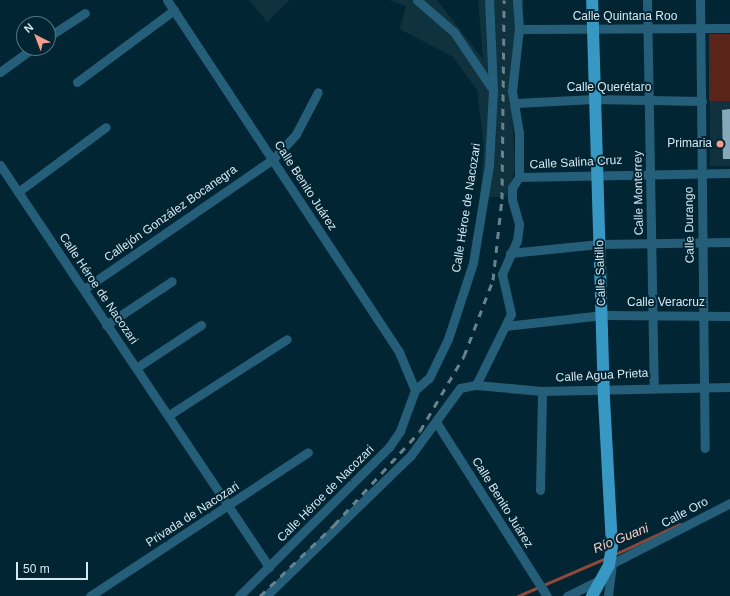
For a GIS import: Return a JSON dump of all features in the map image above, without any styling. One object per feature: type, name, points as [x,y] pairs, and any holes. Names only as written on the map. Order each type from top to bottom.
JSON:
[{"type":"main road","name":"Calle Saltillo","points":[[592,0],[594,98],[603,315],[604,388],[612,546],[610,563],[592,596]]},
{"type":"street","name":"Calle Benito Juárez","points":[[167,0],[273,159],[398,352],[415,390]]},
{"type":"street","points":[[417,0],[454,32],[493,90]]},
{"type":"street","name":"Calle Héroe de Nacozari","points":[[239,596],[389,447],[400,431],[415,390],[429,378],[448,339],[473,263],[489,165],[493,90],[489,0]]},
{"type":"street","points":[[266,596],[411,455],[436,422],[452,396],[460,388],[476,385],[506,326],[511,314],[510,301],[502,274],[510,253],[517,241],[518,224],[512,188],[519,178],[516,103],[512,91],[519,29],[516,0]]},
{"type":"street","name":"Calle Monterrey","points":[[647,0],[651,100],[654,386]]},
{"type":"street","name":"Calle Durango","points":[[700,0],[702,243],[705,315],[705,448]]},
{"type":"street","points":[[77,82],[174,10]]},
{"type":"street","points":[[56,33],[85,13]]},
{"type":"street","name":"Calle Quintana Roo","points":[[519,29],[649,30],[730,28]]},
{"type":"street","points":[[0,72],[22,56]]},
{"type":"street","name":"Callejón González Bocanegra","points":[[84,289],[273,159],[296,134],[318,92]]},
{"type":"street","name":"Calle Querétaro","points":[[516,103],[594,98],[702,101]]},
{"type":"street","points":[[18,192],[106,127]]},
{"type":"street","name":"Calle Héroe de Nacozari","points":[[0,165],[84,289],[106,325],[169,415],[269,567]]},
{"type":"street","name":"Calle Salina Cruz","points":[[519,178],[651,172],[730,173]]},
{"type":"street","points":[[510,253],[600,244],[730,242]]},
{"type":"street","points":[[106,325],[172,281]]},
{"type":"street","name":"Calle Veracruz","points":[[506,326],[603,315],[654,313],[730,316]]},
{"type":"street","points":[[136,368],[201,325]]},
{"type":"street","points":[[169,415],[287,339]]},
{"type":"street","name":"Calle Agua Prieta","points":[[476,385],[542,391],[654,386],[730,387]]},
{"type":"street","points":[[540,490],[542,391]]},
{"type":"street","name":"Calle Benito Juárez","points":[[436,422],[546,594]]},
{"type":"street","name":"Privada de Nacozari","points":[[90,596],[308,452]]},
{"type":"street","name":"Calle Oro","points":[[610,563],[730,503]]},
{"type":"street","points":[[608,596],[610,563]]},
{"type":"street","points":[[567,596],[602,578]]},
{"type":"shaded area","points":[[249,0],[290,0],[267,22]]},
{"type":"shaded area","points":[[389,0],[437,0],[483,59],[478,0],[524,0],[512,105],[515,169],[507,197],[480,197],[484,146],[477,90],[453,57],[400,29],[406,6]]},
{"type":"shaded area","points":[[709,34],[730,34],[730,101],[709,101]]},
{"type":"shaded area","name":"Primaria","points":[[710,100],[730,100],[730,166],[710,166]]},
{"type":"building","points":[[730,109],[730,159],[723,159],[722,110]]},
{"type":"waterway","name":"Río Guani","points":[[613,555],[680,524]]},
{"type":"waterway","name":"Río Guani","points":[[518,596],[608,557]]},
{"type":"railway","points":[[260,596],[334,525],[420,431],[464,356],[493,280],[502,199],[504,0]]},
{"type":"place","name":"Primaria","points":[[720,144]]}]
